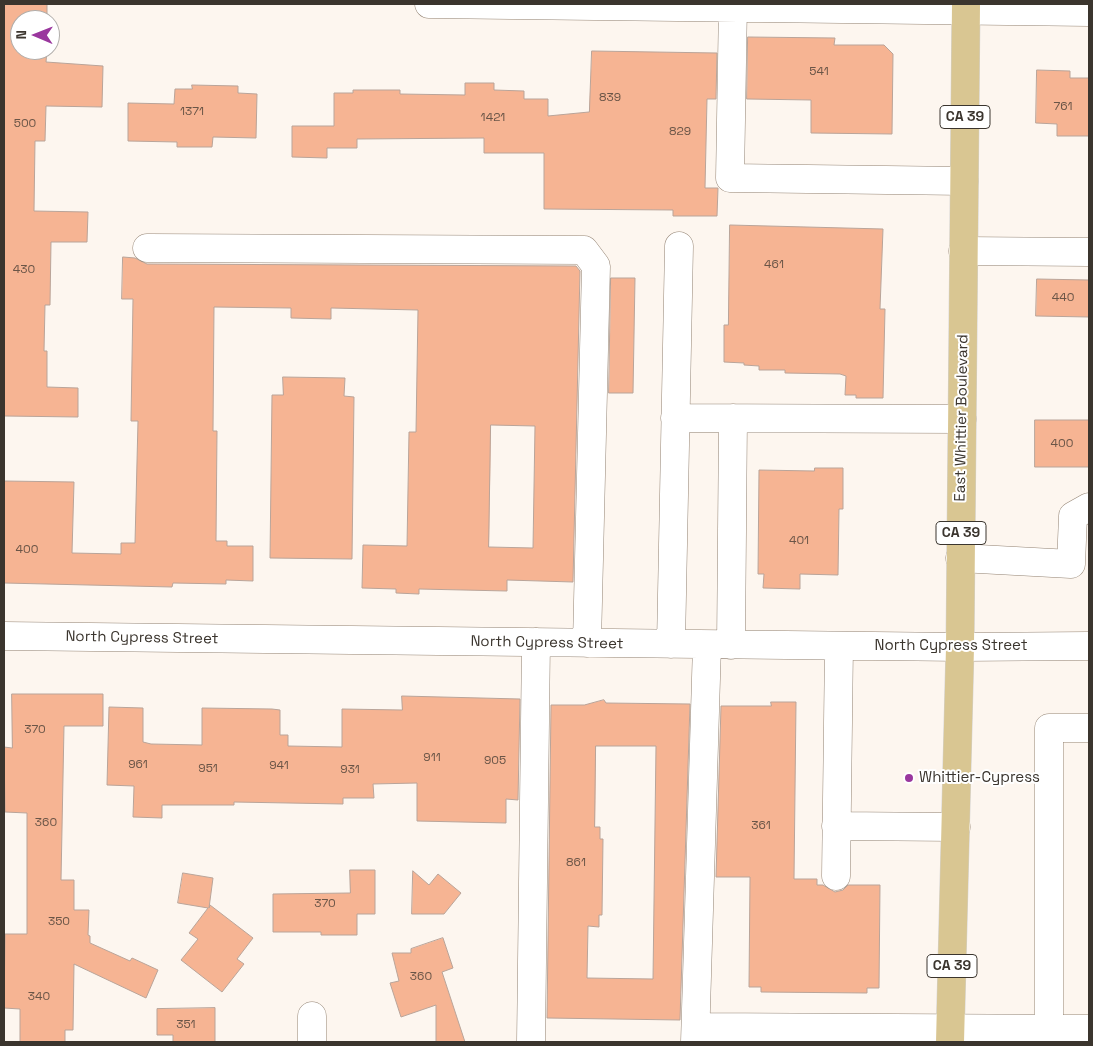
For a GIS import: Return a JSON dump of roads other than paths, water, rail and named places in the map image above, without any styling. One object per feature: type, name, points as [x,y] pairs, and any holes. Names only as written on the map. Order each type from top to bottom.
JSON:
[{"type":"main road","name":"East Whittier Boulevard","points":[[950,1035],[960,648],[966,7]]},
{"type":"street","points":[[429,4],[1078,9]]},
{"type":"street","points":[[733,6],[730,178],[964,181]]},
{"type":"street","points":[[671,644],[679,246]]},
{"type":"street","points":[[147,248],[584,250],[596,266],[587,643]]},
{"type":"street","points":[[963,251],[1089,252]]},
{"type":"street","points":[[675,418],[962,419]]},
{"type":"street","points":[[733,418],[695,1035],[1049,1035],[1089,1029]]},
{"type":"street","points":[[960,558],[1071,564],[1073,516],[1089,507]]},
{"type":"street","name":"North Cypress Street","points":[[4,636],[960,648],[1089,646]]},
{"type":"street","points":[[531,1042],[536,642]]},
{"type":"street","points":[[836,876],[839,646]]},
{"type":"street","points":[[1049,1035],[1049,728],[1089,728]]},
{"type":"street","points":[[836,826],[956,827]]},
{"type":"street","points":[[312,1016],[312,1042]]},
{"type":"place","name":"Whittier-Cypress","points":[[909,778]]}]
